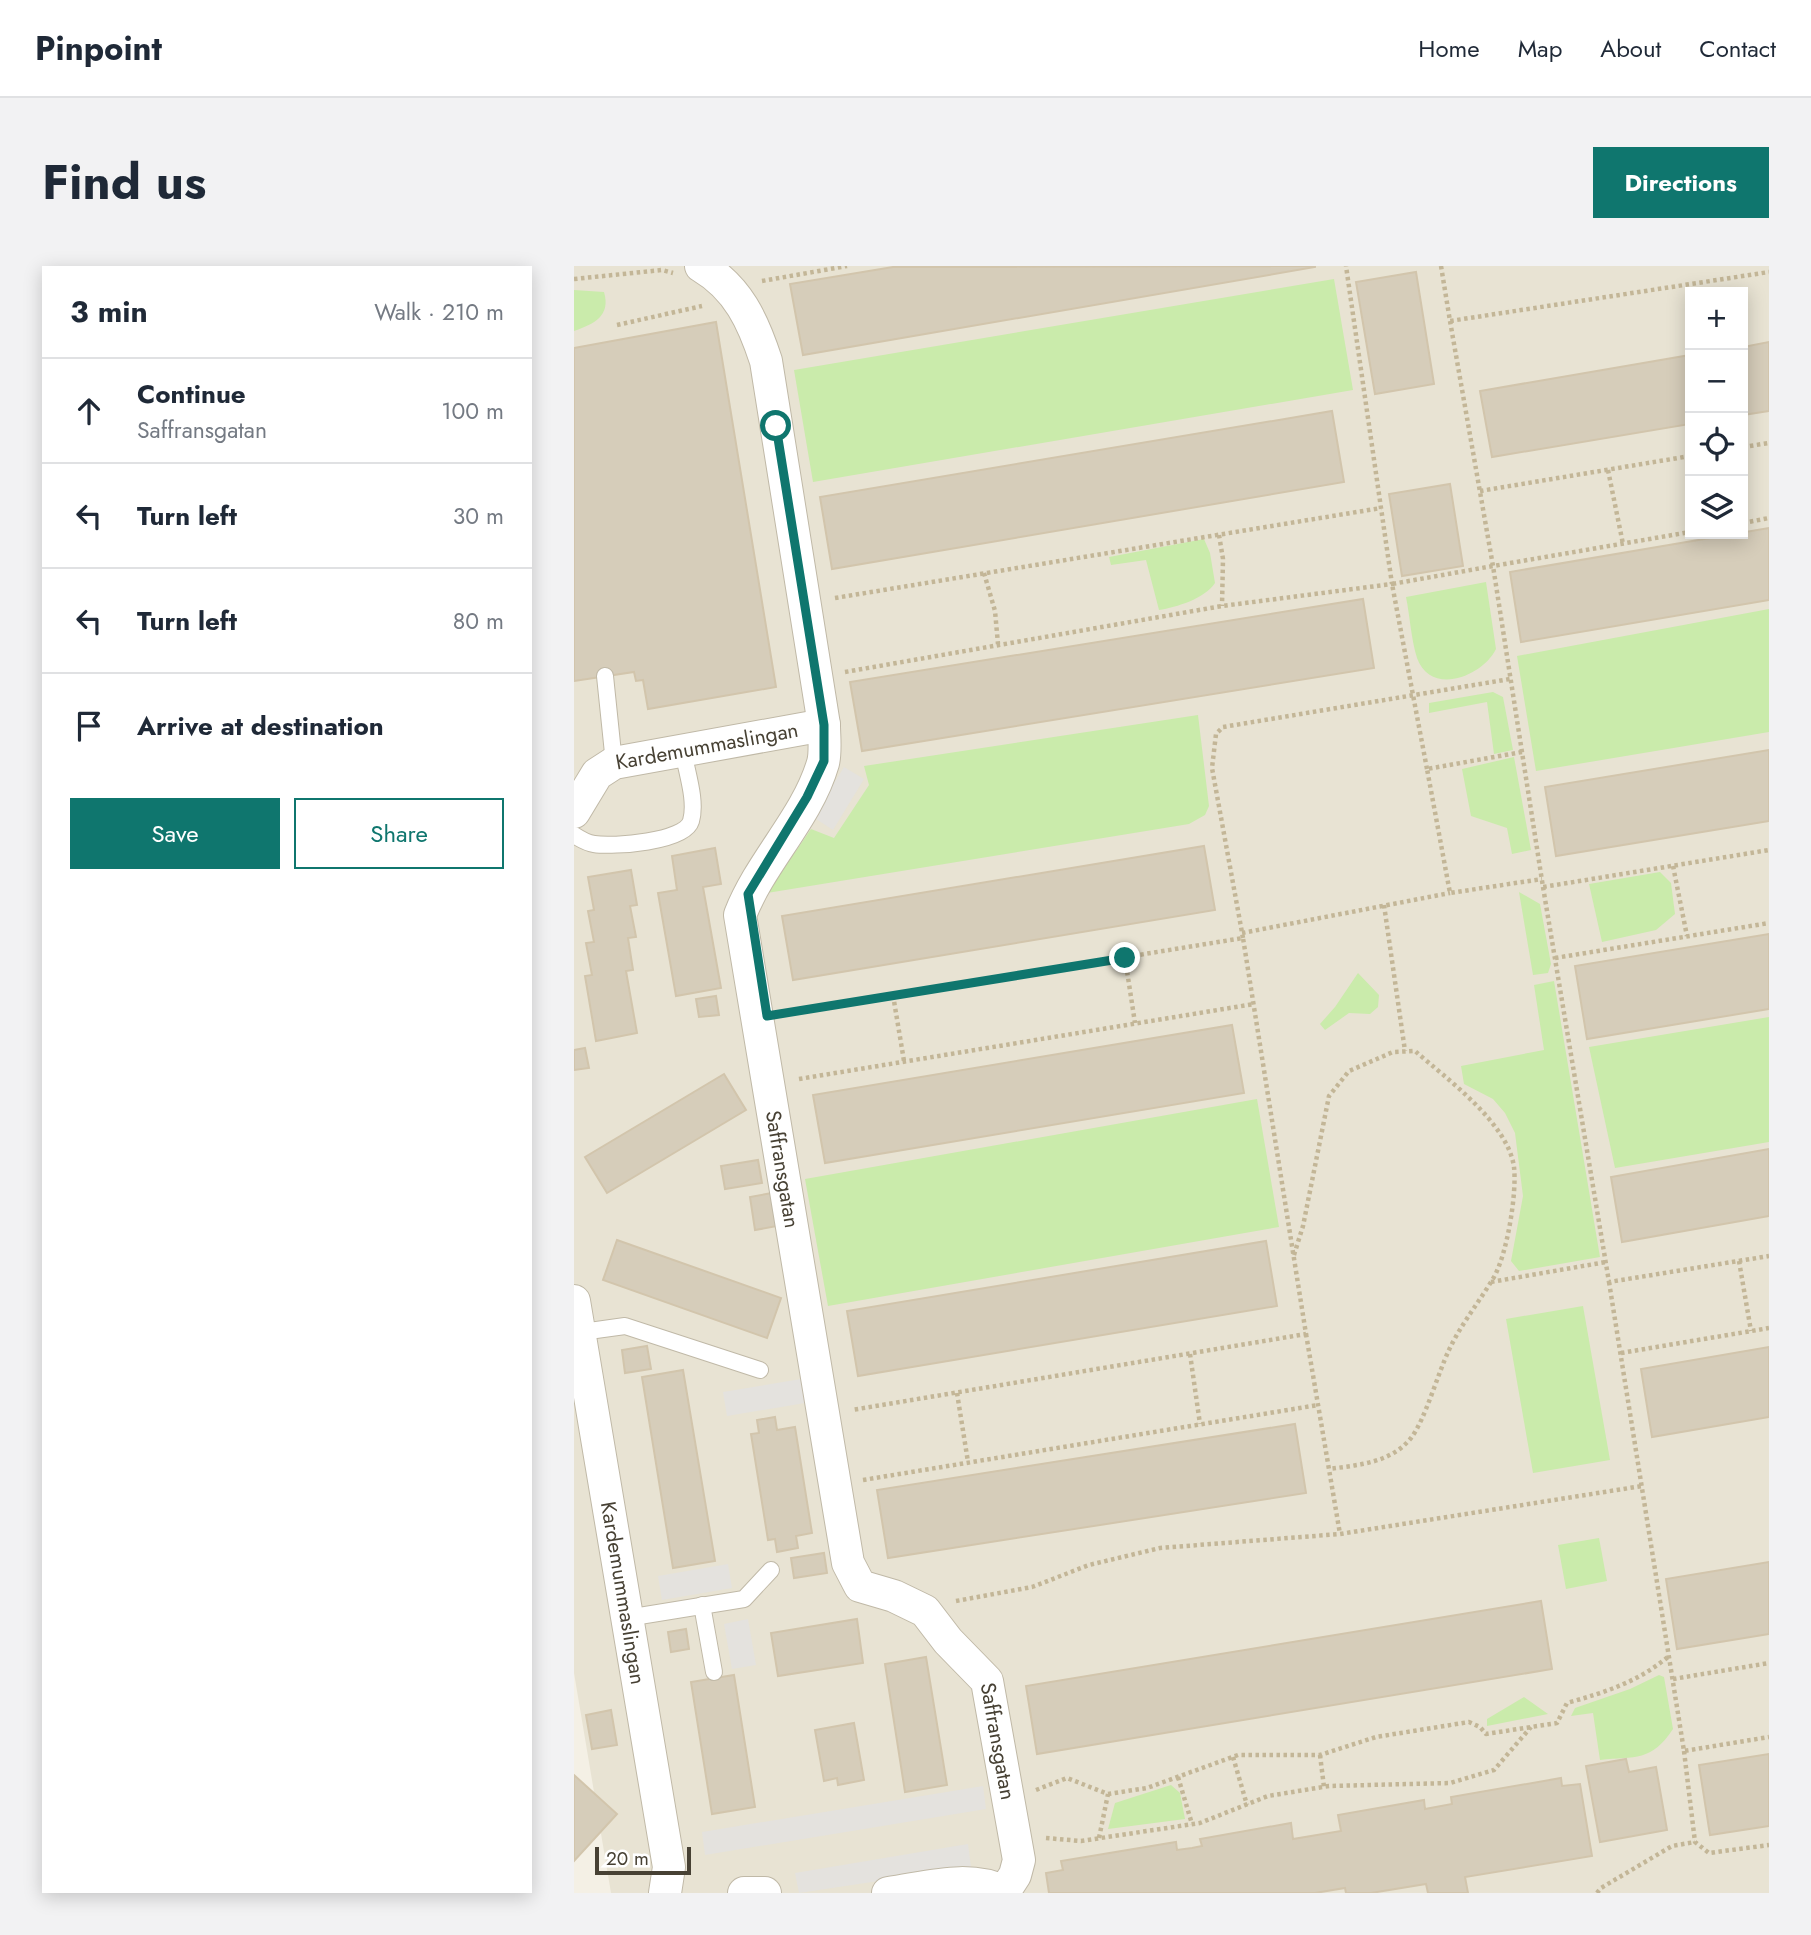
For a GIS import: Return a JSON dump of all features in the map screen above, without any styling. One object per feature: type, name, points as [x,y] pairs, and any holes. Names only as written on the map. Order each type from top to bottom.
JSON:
[{"type":"street","name":"Saffransgatan","points":[[692,271],[732,275],[757,332],[766,361],[824,725],[824,761],[807,797],[748,894],[740,915],[848,1563],[860,1586],[925,1611],[948,1641],[987,1681],[1019,1860],[1015,1875],[1004,1892],[989,1884],[961,1882],[888,1893]]},
{"type":"street","name":"Kardemummaslingan","points":[[574,812],[597,774],[614,763],[824,725]]},
{"type":"street","name":"Kardemummaslingan","points":[[574,1301],[577,1333],[672,1890]]},
{"type":"street","points":[[744,1893],[765,1893]]},
{"type":"lane","points":[[605,676],[614,763]]},
{"type":"lane","points":[[574,835],[590,844],[614,846],[667,837],[686,830],[692,821],[691,797],[682,750]]},
{"type":"lane","points":[[577,1333],[625,1326],[760,1370]]},
{"type":"lane","points":[[627,1618],[744,1599],[771,1570]]},
{"type":"lane","points":[[702,1605],[713,1672]]},
{"type":"path","points":[[1346,266],[1392,584],[1450,893]]},
{"type":"path","points":[[1441,266],[1493,566],[1543,887],[1621,1353],[1684,1751],[1695,1842],[1709,1853],[1769,1845]]},
{"type":"path","points":[[574,279],[662,270],[692,271]]},
{"type":"path","points":[[1450,321],[1769,272]]},
{"type":"path","points":[[687,298],[690,309]]},
{"type":"path","points":[[1748,446],[1769,443]]},
{"type":"path","points":[[1480,491],[1685,457]]},
{"type":"path","points":[[1608,470],[1623,544]]},
{"type":"path","points":[[827,600],[1381,508]]},
{"type":"path","points":[[1748,522],[1769,519]]},
{"type":"path","points":[[835,676],[998,644],[1222,606],[1392,584],[1685,533]]},
{"type":"path","points":[[1219,535],[1223,559],[1222,606]]},
{"type":"path","points":[[984,573],[995,611],[998,644]]},
{"type":"path","points":[[1340,1534],[1243,936],[1212,768],[1216,734],[1223,727],[1510,679]]},
{"type":"path","points":[[1427,769],[1522,752]]},
{"type":"path","points":[[1543,887],[1769,850]]},
{"type":"path","points":[[1673,866],[1687,936]]},
{"type":"path","points":[[779,1014],[1125,958],[1243,936],[1384,905],[1542,879]]},
{"type":"path","points":[[1384,905],[1405,1051]]},
{"type":"path","points":[[1555,958],[1769,923]]},
{"type":"path","points":[[1125,958],[1135,1023]]},
{"type":"path","points":[[893,995],[904,1061]]},
{"type":"path","points":[[790,1080],[1254,1003]]},
{"type":"path","points":[[1293,1255],[1303,1226],[1329,1096],[1349,1071],[1393,1052],[1415,1051],[1480,1110],[1503,1137],[1514,1166],[1511,1213],[1496,1274],[1451,1346],[1412,1437],[1390,1456],[1365,1464],[1328,1469]]},
{"type":"path","points":[[1609,1282],[1769,1256]]},
{"type":"path","points":[[1739,1261],[1751,1331]]},
{"type":"path","points":[[1490,1282],[1606,1262]]},
{"type":"path","points":[[1621,1353],[1769,1328]]},
{"type":"path","points":[[843,1412],[1306,1334]]},
{"type":"path","points":[[1190,1354],[1200,1424]]},
{"type":"path","points":[[957,1392],[968,1462]]},
{"type":"path","points":[[853,1481],[1318,1405]]},
{"type":"path","points":[[951,1602],[1032,1587],[1089,1565],[1160,1548],[1340,1534],[1642,1486]]},
{"type":"path","points":[[1030,1793],[1067,1778],[1108,1794],[1147,1788],[1233,1757],[1255,1754],[1320,1755],[1376,1737],[1469,1722],[1480,1727],[1486,1734],[1557,1723],[1567,1703],[1621,1688],[1648,1674],[1669,1656]]},
{"type":"path","points":[[1673,1679],[1769,1663]]},
{"type":"path","points":[[1037,1837],[1081,1841],[1192,1824],[1268,1796],[1324,1787],[1450,1783],[1493,1770],[1531,1727]]},
{"type":"path","points":[[1684,1751],[1769,1737]]},
{"type":"path","points":[[1320,1755],[1324,1787]]},
{"type":"path","points":[[1233,1757],[1247,1805]]},
{"type":"path","points":[[1178,1777],[1192,1824]]},
{"type":"path","points":[[1099,1838],[1108,1794]]},
{"type":"path","points":[[1597,1893],[1601,1888],[1672,1846],[1695,1842]]},
{"type":"shaded area","points":[[574,266],[1769,266],[1769,1893],[611,1893],[574,1673]]},
{"type":"shaded area","points":[[844,767],[864,779],[833,830],[813,817]]},
{"type":"shaded area","points":[[801,1379],[805,1403],[727,1416],[723,1392]]},
{"type":"shaded area","points":[[728,1564],[732,1588],[662,1600],[658,1576]]},
{"type":"shaded area","points":[[748,1619],[756,1665],[732,1669],[724,1624]]},
{"type":"shaded area","points":[[983,1786],[986,1809],[705,1855],[702,1832]]},
{"type":"shaded area","points":[[968,1844],[971,1867],[799,1893],[795,1873]]},
{"type":"green space","points":[[1334,279],[1353,390],[813,482],[794,370]]},
{"type":"green space","points":[[574,290],[604,292],[606,300],[599,318],[574,331]]},
{"type":"green space","points":[[1204,539],[1210,553],[1215,583],[1197,598],[1159,610],[1146,560],[1111,565],[1109,557]]},
{"type":"green space","points":[[1486,582],[1496,649],[1489,659],[1469,674],[1445,679],[1433,677],[1424,670],[1417,658],[1406,597]]},
{"type":"green space","points":[[1769,609],[1769,732],[1536,771],[1517,656]]},
{"type":"green space","points":[[1493,692],[1503,697],[1513,750],[1494,754],[1487,702],[1429,713],[1429,703]]},
{"type":"green space","points":[[1198,715],[1209,806],[1205,815],[1189,824],[767,893],[811,829],[834,838],[869,785],[864,766]]},
{"type":"green space","points":[[1514,757],[1531,850],[1512,854],[1507,828],[1471,816],[1462,769]]},
{"type":"green space","points":[[1660,872],[1671,883],[1675,914],[1656,930],[1602,942],[1589,884]]},
{"type":"green space","points":[[1519,892],[1540,904],[1551,964],[1548,973],[1533,975]]},
{"type":"green space","points":[[1358,973],[1379,995],[1378,1007],[1370,1014],[1349,1013],[1325,1030],[1320,1024]]},
{"type":"green space","points":[[1554,981],[1600,1257],[1519,1271],[1511,1261],[1523,1196],[1515,1133],[1505,1113],[1493,1099],[1464,1084],[1461,1066],[1544,1050],[1534,985]]},
{"type":"green space","points":[[1769,1017],[1769,1142],[1615,1168],[1589,1047]]},
{"type":"green space","points":[[1257,1099],[1279,1227],[828,1306],[805,1179]]},
{"type":"green space","points":[[1583,1306],[1610,1460],[1533,1473],[1506,1319]]},
{"type":"green space","points":[[1599,1538],[1607,1581],[1566,1589],[1558,1545]]},
{"type":"green space","points":[[1659,1675],[1664,1677],[1673,1729],[1665,1740],[1650,1752],[1633,1757],[1600,1760],[1593,1713],[1571,1716],[1575,1708],[1630,1689]]},
{"type":"green space","points":[[1524,1697],[1548,1714],[1487,1726],[1487,1719]]},
{"type":"green space","points":[[1171,1785],[1180,1793],[1185,1819],[1108,1829],[1115,1803]]},
{"type":"building","points":[[1315,266],[803,355],[790,284],[893,267]]},
{"type":"building","points":[[1416,272],[1434,384],[1375,394],[1356,282]]},
{"type":"building","points":[[716,322],[776,687],[648,709],[643,680],[636,681],[634,672],[574,681],[574,348]]},
{"type":"building","points":[[1769,342],[1769,411],[1748,414],[1748,346]]},
{"type":"building","points":[[1685,356],[1685,425],[1492,457],[1480,391]]},
{"type":"building","points":[[1332,411],[1344,482],[832,569],[820,497]]},
{"type":"building","points":[[1450,484],[1463,566],[1402,576],[1389,494]]},
{"type":"building","points":[[1769,528],[1769,600],[1521,642],[1510,572],[1704,539],[1748,539],[1748,532]]},
{"type":"building","points":[[1363,599],[1374,668],[862,751],[850,682]]},
{"type":"building","points":[[1769,750],[1769,821],[1556,856],[1545,787]]},
{"type":"building","points":[[1204,846],[1215,910],[793,980],[782,916]]},
{"type":"building","points":[[715,848],[721,884],[703,887],[721,988],[676,996],[658,893],[677,890],[672,856]]},
{"type":"building","points":[[631,870],[637,905],[630,906],[636,937],[628,938],[633,970],[626,971],[637,1033],[596,1041],[585,976],[592,975],[586,943],[594,942],[588,911],[594,910],[588,877]]},
{"type":"building","points":[[1769,934],[1769,1009],[1587,1039],[1575,966]]},
{"type":"building","points":[[716,996],[719,1015],[699,1017],[696,999]]},
{"type":"building","points":[[1232,1025],[1244,1093],[825,1163],[813,1095]]},
{"type":"building","points":[[585,1048],[589,1068],[574,1070],[574,1050]]},
{"type":"building","points":[[724,1074],[746,1110],[607,1193],[585,1157]]},
{"type":"building","points":[[1769,1149],[1769,1216],[1622,1242],[1611,1177]]},
{"type":"building","points":[[758,1160],[762,1183],[725,1189],[721,1166]]},
{"type":"building","points":[[772,1193],[777,1226],[755,1230],[750,1197]]},
{"type":"building","points":[[617,1240],[781,1298],[767,1338],[603,1280]]},
{"type":"building","points":[[1266,1241],[1277,1306],[858,1376],[847,1311]]},
{"type":"building","points":[[647,1346],[651,1369],[625,1373],[622,1350]]},
{"type":"building","points":[[1769,1347],[1769,1417],[1652,1437],[1641,1369]]},
{"type":"building","points":[[683,1370],[715,1561],[673,1568],[642,1377]]},
{"type":"building","points":[[775,1417],[777,1430],[795,1427],[812,1533],[796,1536],[798,1548],[777,1552],[775,1539],[768,1540],[751,1434],[759,1433],[757,1420]]},
{"type":"building","points":[[1295,1424],[1306,1493],[888,1558],[877,1490]]},
{"type":"building","points":[[824,1553],[827,1573],[794,1578],[791,1558]]},
{"type":"building","points":[[1769,1562],[1769,1634],[1677,1649],[1666,1579]]},
{"type":"building","points":[[1541,1601],[1552,1669],[1037,1754],[1026,1686]]},
{"type":"building","points":[[857,1619],[863,1663],[778,1676],[771,1633]]},
{"type":"building","points":[[686,1629],[689,1649],[671,1652],[668,1632]]},
{"type":"building","points":[[926,1657],[947,1785],[905,1792],[885,1664]]},
{"type":"building","points":[[734,1675],[755,1807],[712,1814],[691,1682]]},
{"type":"building","points":[[611,1710],[617,1745],[592,1749],[586,1715]]},
{"type":"building","points":[[854,1723],[864,1780],[838,1785],[837,1778],[824,1781],[815,1730]]},
{"type":"building","points":[[1769,1754],[1769,1826],[1710,1835],[1699,1765]]},
{"type":"building","points":[[1626,1759],[1629,1772],[1656,1767],[1667,1830],[1600,1842],[1586,1766]]},
{"type":"building","points":[[574,1775],[617,1814],[574,1861]]},
{"type":"building","points":[[1561,1778],[1562,1786],[1580,1784],[1592,1856],[1465,1877],[1468,1893],[1428,1893],[1426,1884],[1371,1893],[1346,1893],[1345,1888],[1315,1893],[1049,1893],[1046,1873],[1063,1870],[1061,1861],[1176,1842],[1177,1850],[1192,1848],[1202,1846],[1200,1839],[1291,1823],[1293,1839],[1341,1831],[1338,1815],[1424,1800],[1425,1809],[1452,1804],[1451,1797]]},
{"type":"route","points":[[776,426],[824,725],[824,761],[807,797],[748,894],[767,1016],[1125,958]]}]
